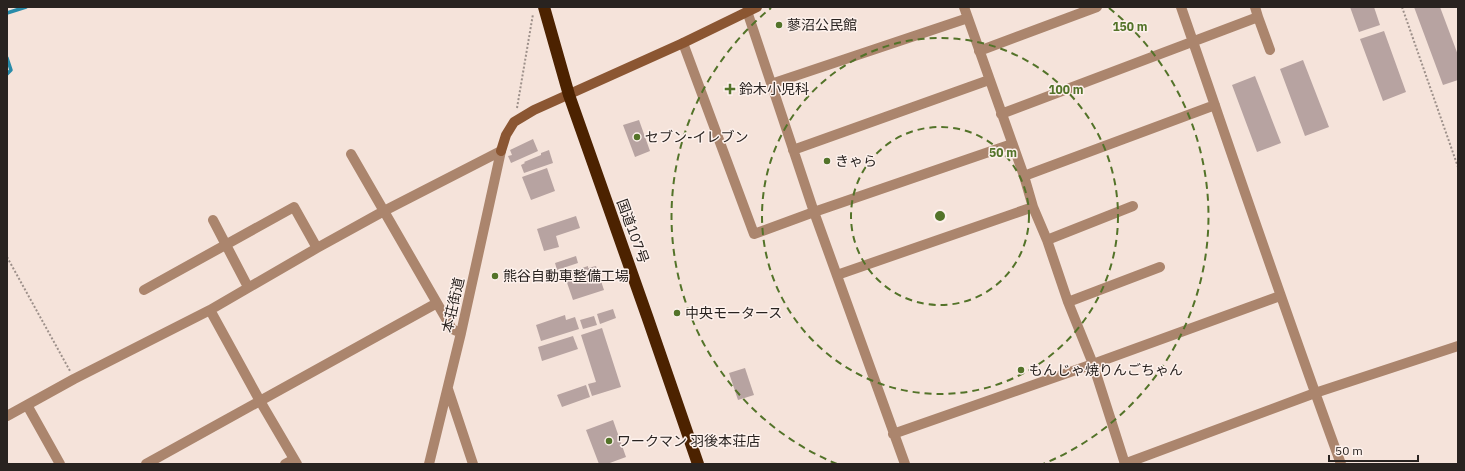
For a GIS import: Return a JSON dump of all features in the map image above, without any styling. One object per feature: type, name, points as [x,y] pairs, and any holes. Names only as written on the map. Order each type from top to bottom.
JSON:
[{"type":"highway","name":"国道107号","points":[[544,7],[569,95],[648,316],[698,464]]},
{"type":"street","points":[[7,416],[74,379],[210,310],[384,211],[501,151],[506,135],[514,122],[534,110],[683,43],[757,7]]},
{"type":"street","points":[[964,7],[1024,176],[1033,207],[1047,240],[1068,302],[1093,364],[1125,464],[1315,393],[1458,346]]},
{"type":"street","points":[[979,51],[1097,7]]},
{"type":"street","points":[[1181,7],[1216,105],[1280,296],[1341,464]]},
{"type":"street","points":[[1255,7],[1270,50]]},
{"type":"street","points":[[747,11],[814,212],[905,464]]},
{"type":"street","points":[[1001,114],[1258,17]]},
{"type":"street","points":[[771,84],[968,18]]},
{"type":"street","points":[[683,43],[754,234],[1012,144]]},
{"type":"street","points":[[793,150],[989,80]]},
{"type":"street","points":[[1024,176],[1216,105]]},
{"type":"street","name":"本荘街道","points":[[429,464],[461,333],[501,151]]},
{"type":"street","points":[[351,154],[452,329],[461,333]]},
{"type":"street","points":[[1047,240],[1133,206]]},
{"type":"street","points":[[144,290],[294,207],[317,248]]},
{"type":"street","points":[[837,275],[1033,207]]},
{"type":"street","points":[[213,220],[248,287]]},
{"type":"street","points":[[1068,302],[1160,267]]},
{"type":"street","points":[[894,434],[1280,296]]},
{"type":"street","points":[[146,464],[437,303]]},
{"type":"street","points":[[210,310],[292,462]]},
{"type":"street","points":[[448,389],[473,464]]},
{"type":"street","points":[[27,405],[60,464]]},
{"type":"path","points":[[514,122],[535,7]]},
{"type":"path","points":[[1402,7],[1458,167]]},
{"type":"path","points":[[7,257],[74,379]]},
{"type":"building","points":[[1350,7],[1374,7],[1380,25],[1359,32]]},
{"type":"building","points":[[1414,7],[1440,7],[1458,55],[1458,80],[1443,85]]},
{"type":"building","points":[[1384,31],[1406,92],[1383,101],[1360,39]]},
{"type":"building","points":[[1303,60],[1329,127],[1305,136],[1280,69]]},
{"type":"building","points":[[1255,76],[1281,143],[1257,152],[1232,85]]},
{"type":"building","points":[[639,120],[650,151],[635,157],[623,125]]},
{"type":"building","points":[[533,139],[538,151],[511,163],[508,156],[512,155],[510,150]]},
{"type":"building","points":[[549,150],[553,163],[524,173],[521,165],[525,163],[524,162]]},
{"type":"building","points":[[547,168],[555,191],[531,200],[522,177]]},
{"type":"building","points":[[576,216],[580,228],[556,236],[559,247],[544,251],[537,229]]},
{"type":"building","points":[[576,256],[578,263],[557,270],[555,263]]},
{"type":"building","points":[[588,266],[588,268],[596,266],[604,290],[573,300],[564,274]]},
{"type":"building","points":[[613,309],[616,318],[600,324],[597,314]]},
{"type":"building","points":[[565,315],[566,320],[575,317],[579,329],[541,341],[536,325]]},
{"type":"building","points":[[594,316],[597,325],[583,329],[580,320]]},
{"type":"building","points":[[602,328],[621,387],[592,396],[588,384],[596,382],[581,335]]},
{"type":"building","points":[[573,336],[578,349],[542,361],[538,347]]},
{"type":"building","points":[[745,368],[754,395],[738,400],[729,373]]},
{"type":"building","points":[[586,385],[590,397],[562,407],[557,395]]},
{"type":"building","points":[[613,420],[626,457],[607,464],[599,464],[586,430]]},
{"type":"waterway","points":[[7,13],[26,7]]},
{"type":"waterway","points":[[7,58],[11,70],[7,74]]},
{"type":"place","name":"蓼沼公民館","points":[[779,25]]},
{"type":"place","name":"鈴木小児科","points":[[730,89]]},
{"type":"place","name":"セブン-イレブン","points":[[637,137]]},
{"type":"place","name":"きゃら","points":[[827,161]]},
{"type":"place","name":"熊谷自動車整備工場","points":[[495,276]]},
{"type":"place","name":"中央モータース","points":[[677,313]]},
{"type":"place","name":"もんじゃ焼りんごちゃん","points":[[1021,370]]},
{"type":"place","name":"ワークマン 羽後本荘店","points":[[609,441]]}]
